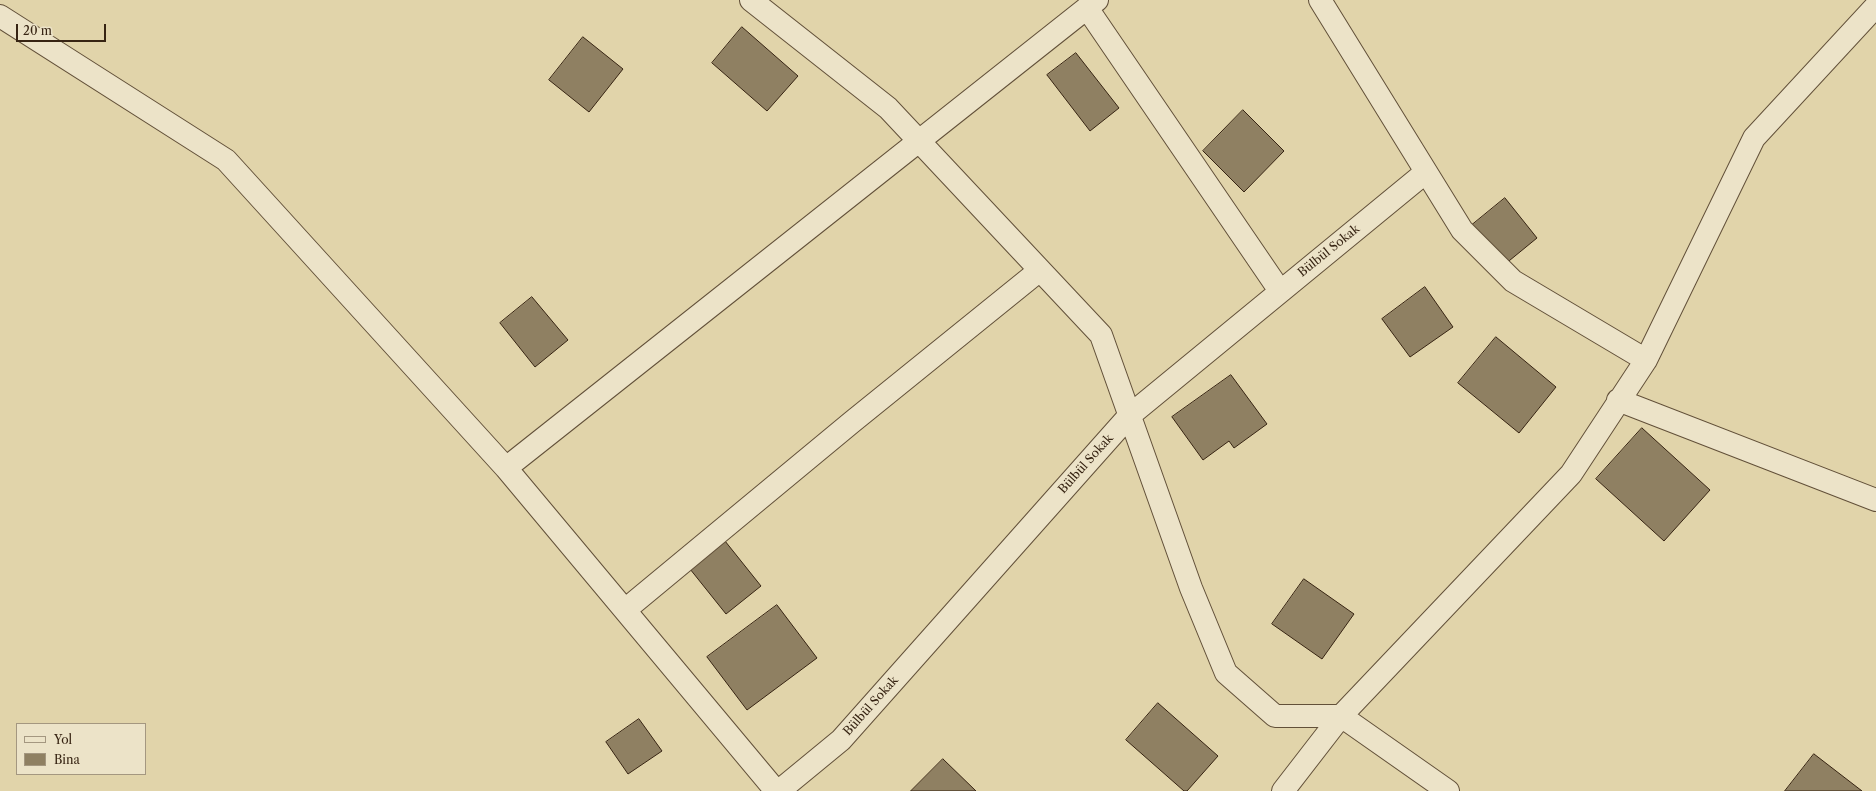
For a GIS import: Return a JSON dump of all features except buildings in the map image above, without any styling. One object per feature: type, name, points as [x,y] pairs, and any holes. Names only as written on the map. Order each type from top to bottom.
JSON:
[{"type":"street","points":[[1320,0],[1462,230],[1513,281],[1646,360]]},
{"type":"street","points":[[765,4],[888,108],[1101,335],[1191,588],[1226,674],[1275,716],[1341,716],[1448,791]]},
{"type":"street","points":[[506,468],[1092,4],[1280,291]]},
{"type":"street","points":[[1283,791],[1341,716],[1571,474],[1618,400],[1646,360],[1754,138],[1876,6]]},
{"type":"street","points":[[0,16],[226,160],[506,468],[776,791]]},
{"type":"street","name":"Bülbül Sokak","points":[[779,791],[841,740],[1129,416],[1426,172]]},
{"type":"street","points":[[625,610],[852,422],[1040,270]]},
{"type":"street","points":[[1618,400],[1876,500]]}]
